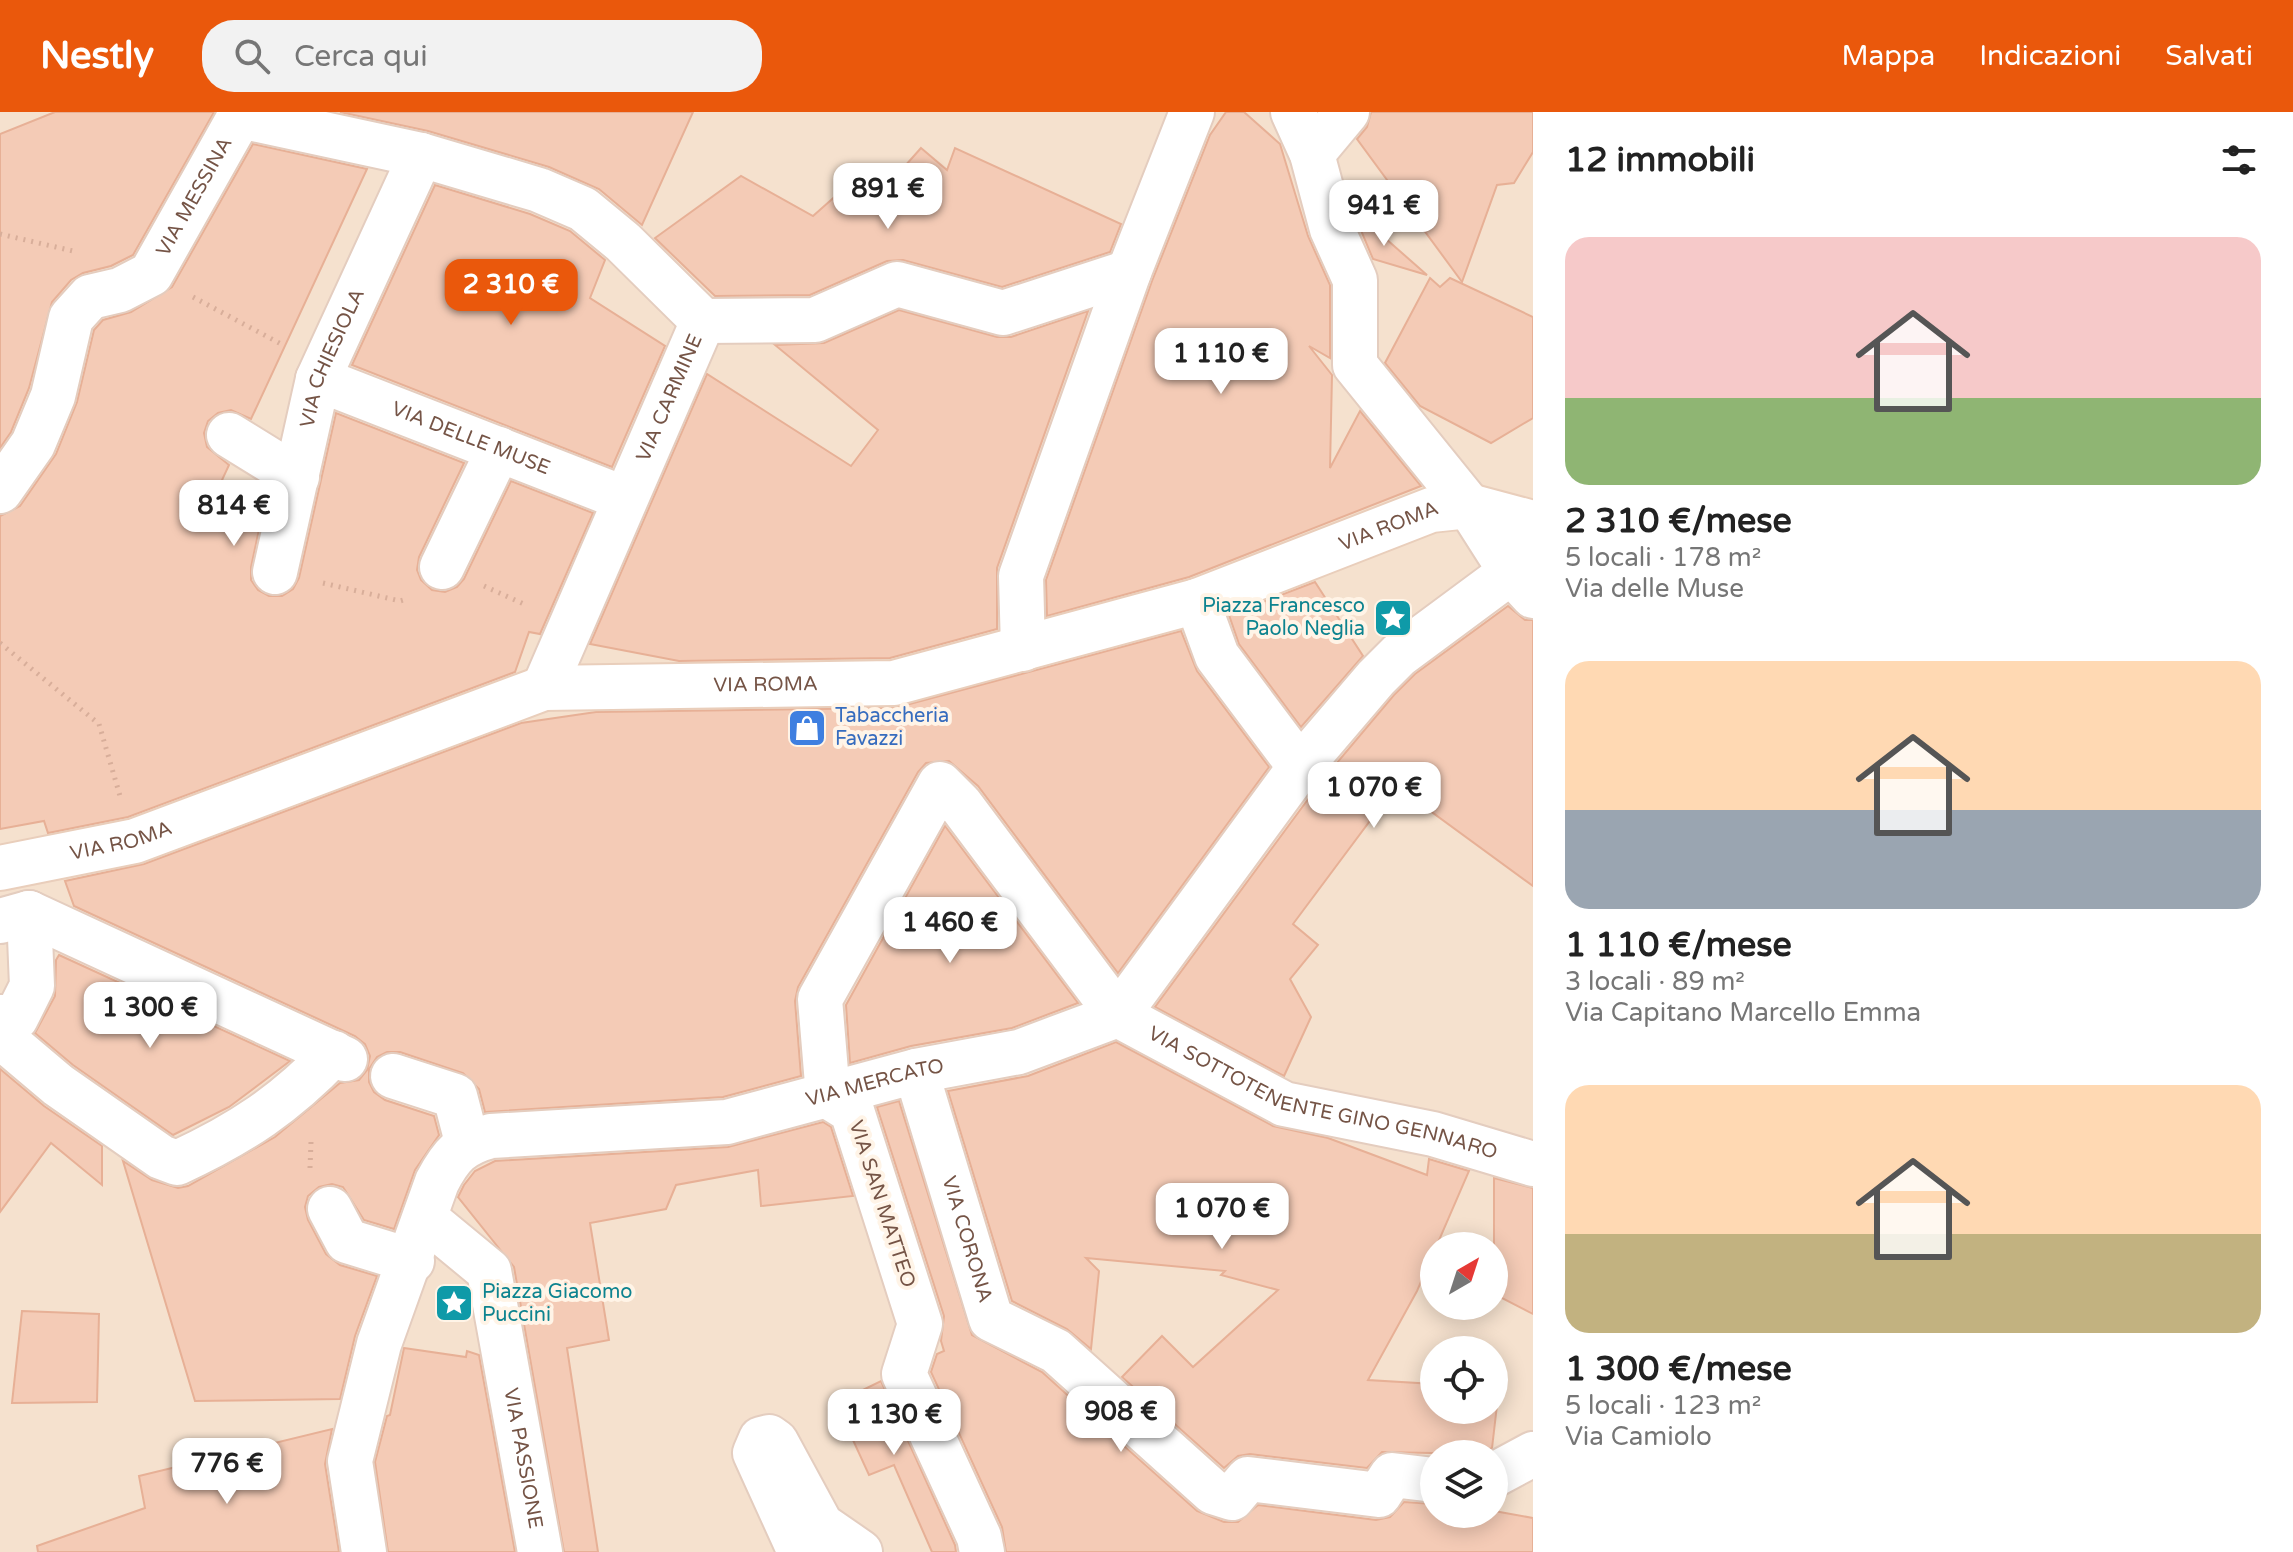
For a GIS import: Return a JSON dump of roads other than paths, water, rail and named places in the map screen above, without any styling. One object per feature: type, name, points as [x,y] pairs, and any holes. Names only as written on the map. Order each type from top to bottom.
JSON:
[{"type":"street","points":[[1023,649],[1021,576],[1129,272],[1192,112]]},
{"type":"street","points":[[828,1096],[820,999],[940,784],[960,804],[1118,1015],[1300,767],[1399,655],[1526,572],[1355,365],[1355,280],[1332,229],[1312,154],[1293,112]]},
{"type":"street","points":[[1312,154],[1347,112]]},
{"type":"street","name":"VIA MESSINA","points":[[0,491],[33,444],[53,396],[71,318],[90,297],[120,290],[151,274],[240,116],[421,155],[539,190],[583,209],[623,242],[703,321]]},
{"type":"street","name":"VIA CHIESIOLA","points":[[275,572],[318,379],[421,155]]},
{"type":"street","name":"VIA CARMINE","points":[[544,688],[623,498],[703,321],[815,320],[897,284],[1003,313],[1129,272]]},
{"type":"street","name":"VIA DELLE MUSE","points":[[318,379],[623,498]]},
{"type":"street","points":[[229,435],[297,477]]},
{"type":"street","points":[[442,567],[499,449]]},
{"type":"street","name":"VIA ROMA","points":[[0,868],[135,841],[544,688],[894,683],[1197,601],[1431,510],[1469,506],[1533,523]]},
{"type":"street","points":[[1197,601],[1217,656],[1300,767]]},
{"type":"street","points":[[0,1017],[16,1018],[32,986],[15,917],[73,932],[340,1056],[295,1093],[223,1142],[177,1163],[161,1157],[58,1085],[0,1036]]},
{"type":"street","name":"VIA MERCATO","points":[[467,1142],[491,1136],[727,1122],[916,1071],[1019,1052],[1118,1015]]},
{"type":"street","name":"VIA SOTTOTENENTE GINO GENNARO","points":[[1118,1015],[1284,1104],[1433,1134],[1533,1164]]},
{"type":"street","name":"VIA CORONA","points":[[916,1071],[991,1319],[1056,1351],[1213,1492],[1232,1498],[1248,1479],[1379,1495],[1392,1475],[1420,1478]]},
{"type":"street","points":[[364,1552],[350,1461],[379,1344],[450,1157],[467,1142],[455,1096],[393,1076]]},
{"type":"street","name":"VIA SAN MATTEO","points":[[828,1096],[852,1111],[920,1324],[904,1374],[979,1537],[982,1552]]},
{"type":"street","points":[[330,1209],[347,1241],[412,1261]]},
{"type":"street","name":"VIA PASSIONE","points":[[426,1219],[489,1271],[540,1552]]},
{"type":"street","points":[[800,1552],[755,1453],[761,1439],[769,1437],[776,1442],[821,1525],[860,1552]]},
{"type":"street","points":[[1508,1467],[1533,1454]]},
{"type":"place","name":"Piazza Francesco Paolo Neglia","points":[[1393,618]]},
{"type":"place","name":"Tabaccheria Favazzi","points":[[807,728]]},
{"type":"place","name":"Piazza Giacomo Puccini","points":[[454,1303]]}]
